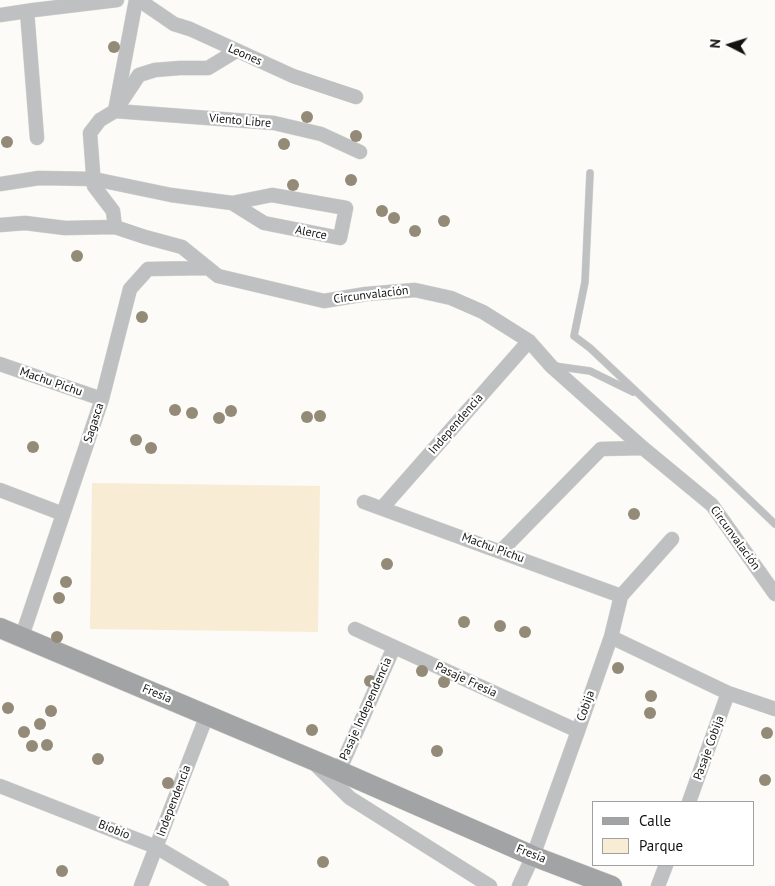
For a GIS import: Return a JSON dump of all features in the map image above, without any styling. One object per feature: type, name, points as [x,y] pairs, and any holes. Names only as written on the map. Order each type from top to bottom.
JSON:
[{"type":"street","points":[[0,15],[117,0]]},
{"type":"street","points":[[115,111],[137,0]]},
{"type":"street","name":"Leones","points":[[137,0],[174,24],[190,29],[293,76],[356,97]]},
{"type":"street","points":[[27,11],[37,138]]},
{"type":"street","points":[[115,227],[113,211],[94,186],[90,133],[100,120],[115,111],[140,75],[163,69],[208,68],[236,51]]},
{"type":"street","name":"Viento Libre","points":[[115,111],[274,123],[321,134],[360,152]]},
{"type":"street","name":"Alerce","points":[[0,184],[38,178],[94,179],[171,195],[232,203],[272,196],[346,208],[340,238],[264,223],[232,203]]},
{"type":"street","name":"Circunvalación","points":[[0,226],[25,223],[65,228],[115,227],[182,247],[218,276],[324,301],[366,294],[415,290],[451,298],[484,312],[529,341],[551,366],[643,448],[712,505],[775,594]]},
{"type":"street","name":"Sagasca","points":[[22,636],[102,399],[130,289],[148,268],[206,268]]},
{"type":"street","name":"Independencia","points":[[382,508],[529,341]]},
{"type":"street","name":"Machu Pichu","points":[[0,364],[102,399]]},
{"type":"street","points":[[501,551],[601,448],[643,448]]},
{"type":"street","points":[[0,490],[63,514]]},
{"type":"street","name":"Machu Pichu","points":[[364,502],[622,596]]},
{"type":"street","name":"Cobija","points":[[519,886],[578,731],[611,637],[622,596],[672,539]]},
{"type":"street","name":"Fresia","points":[[0,628],[313,762],[339,771],[532,856],[612,886]]},
{"type":"street","name":"Pasaje Fresia","points":[[355,629],[578,731]]},
{"type":"street","points":[[611,637],[728,693],[775,709]]},
{"type":"street","name":"Pasaje Independencia","points":[[339,771],[394,647]]},
{"type":"street","name":"Pasaje Cobija","points":[[689,801],[728,693]]},
{"type":"street","name":"Independencia","points":[[141,886],[208,716]]},
{"type":"street","name":"Fresia","points":[[313,762],[350,798],[490,886]]},
{"type":"street","name":"Biobío","points":[[0,786],[156,847],[222,886]]},
{"type":"street","points":[[658,886],[666,866]]},
{"type":"lane","points":[[590,173],[586,282],[574,336],[590,348],[775,524]]},
{"type":"lane","points":[[551,366],[590,371],[642,397]]},
{"type":"green space","points":[[92,483],[320,486],[318,632],[90,629]]}]
